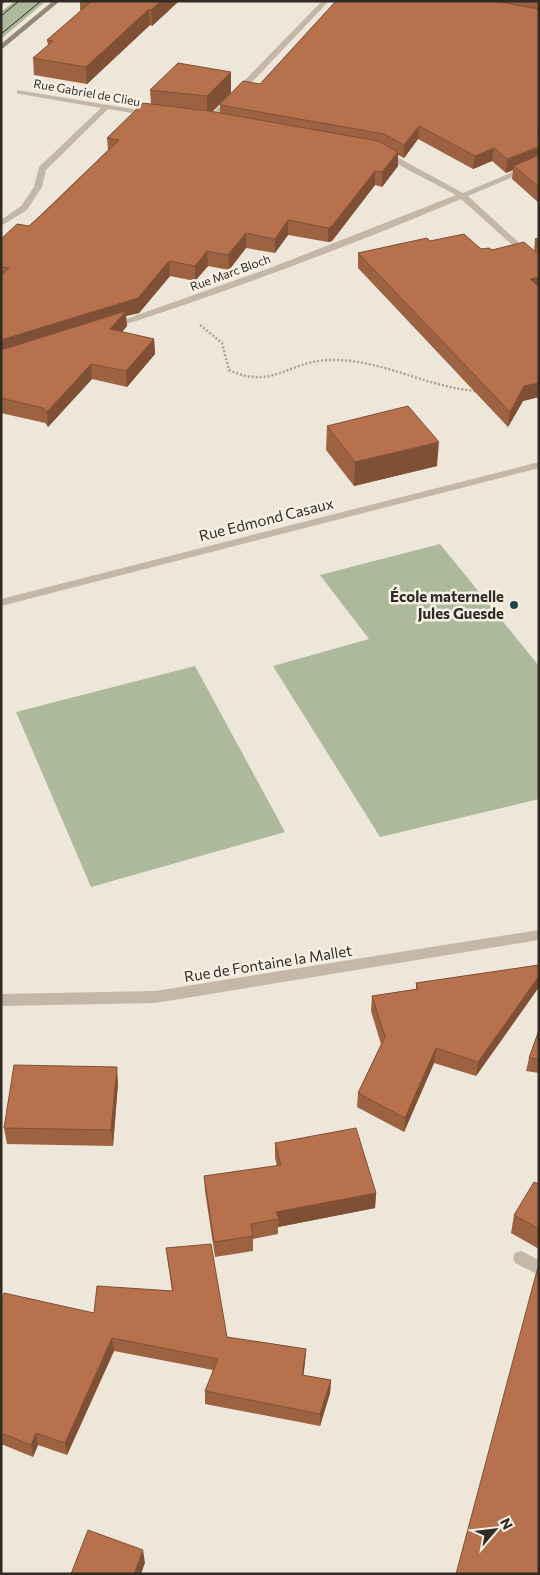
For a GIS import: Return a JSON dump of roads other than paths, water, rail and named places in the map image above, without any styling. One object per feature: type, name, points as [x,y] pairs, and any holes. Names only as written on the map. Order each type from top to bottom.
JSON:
[{"type":"main road","points":[[1,48],[57,1]]},
{"type":"street","points":[[219,123],[206,121],[326,1]]},
{"type":"street","name":"Rue Gabriel de Clieu","points":[[20,92],[161,116]]},
{"type":"street","points":[[1,224],[24,208],[38,187],[42,169],[106,107]]},
{"type":"street","points":[[380,151],[463,196],[539,266]]},
{"type":"street","name":"Rue Marc Bloch","points":[[102,329],[175,306],[463,196],[539,163]]},
{"type":"street","name":"Rue Edmond Casaux","points":[[1,602],[539,465]]},
{"type":"street","name":"Rue de Fontaine la Mallet","points":[[1,1000],[154,998],[539,935]]},
{"type":"street","points":[[521,1258],[539,1268]]},
{"type":"tram line","points":[[1,16],[19,1]]},
{"type":"tram line","points":[[1,34],[41,1]]},
{"type":"place","name":"École maternelle Jules Guesde","points":[[514,605]]}]
